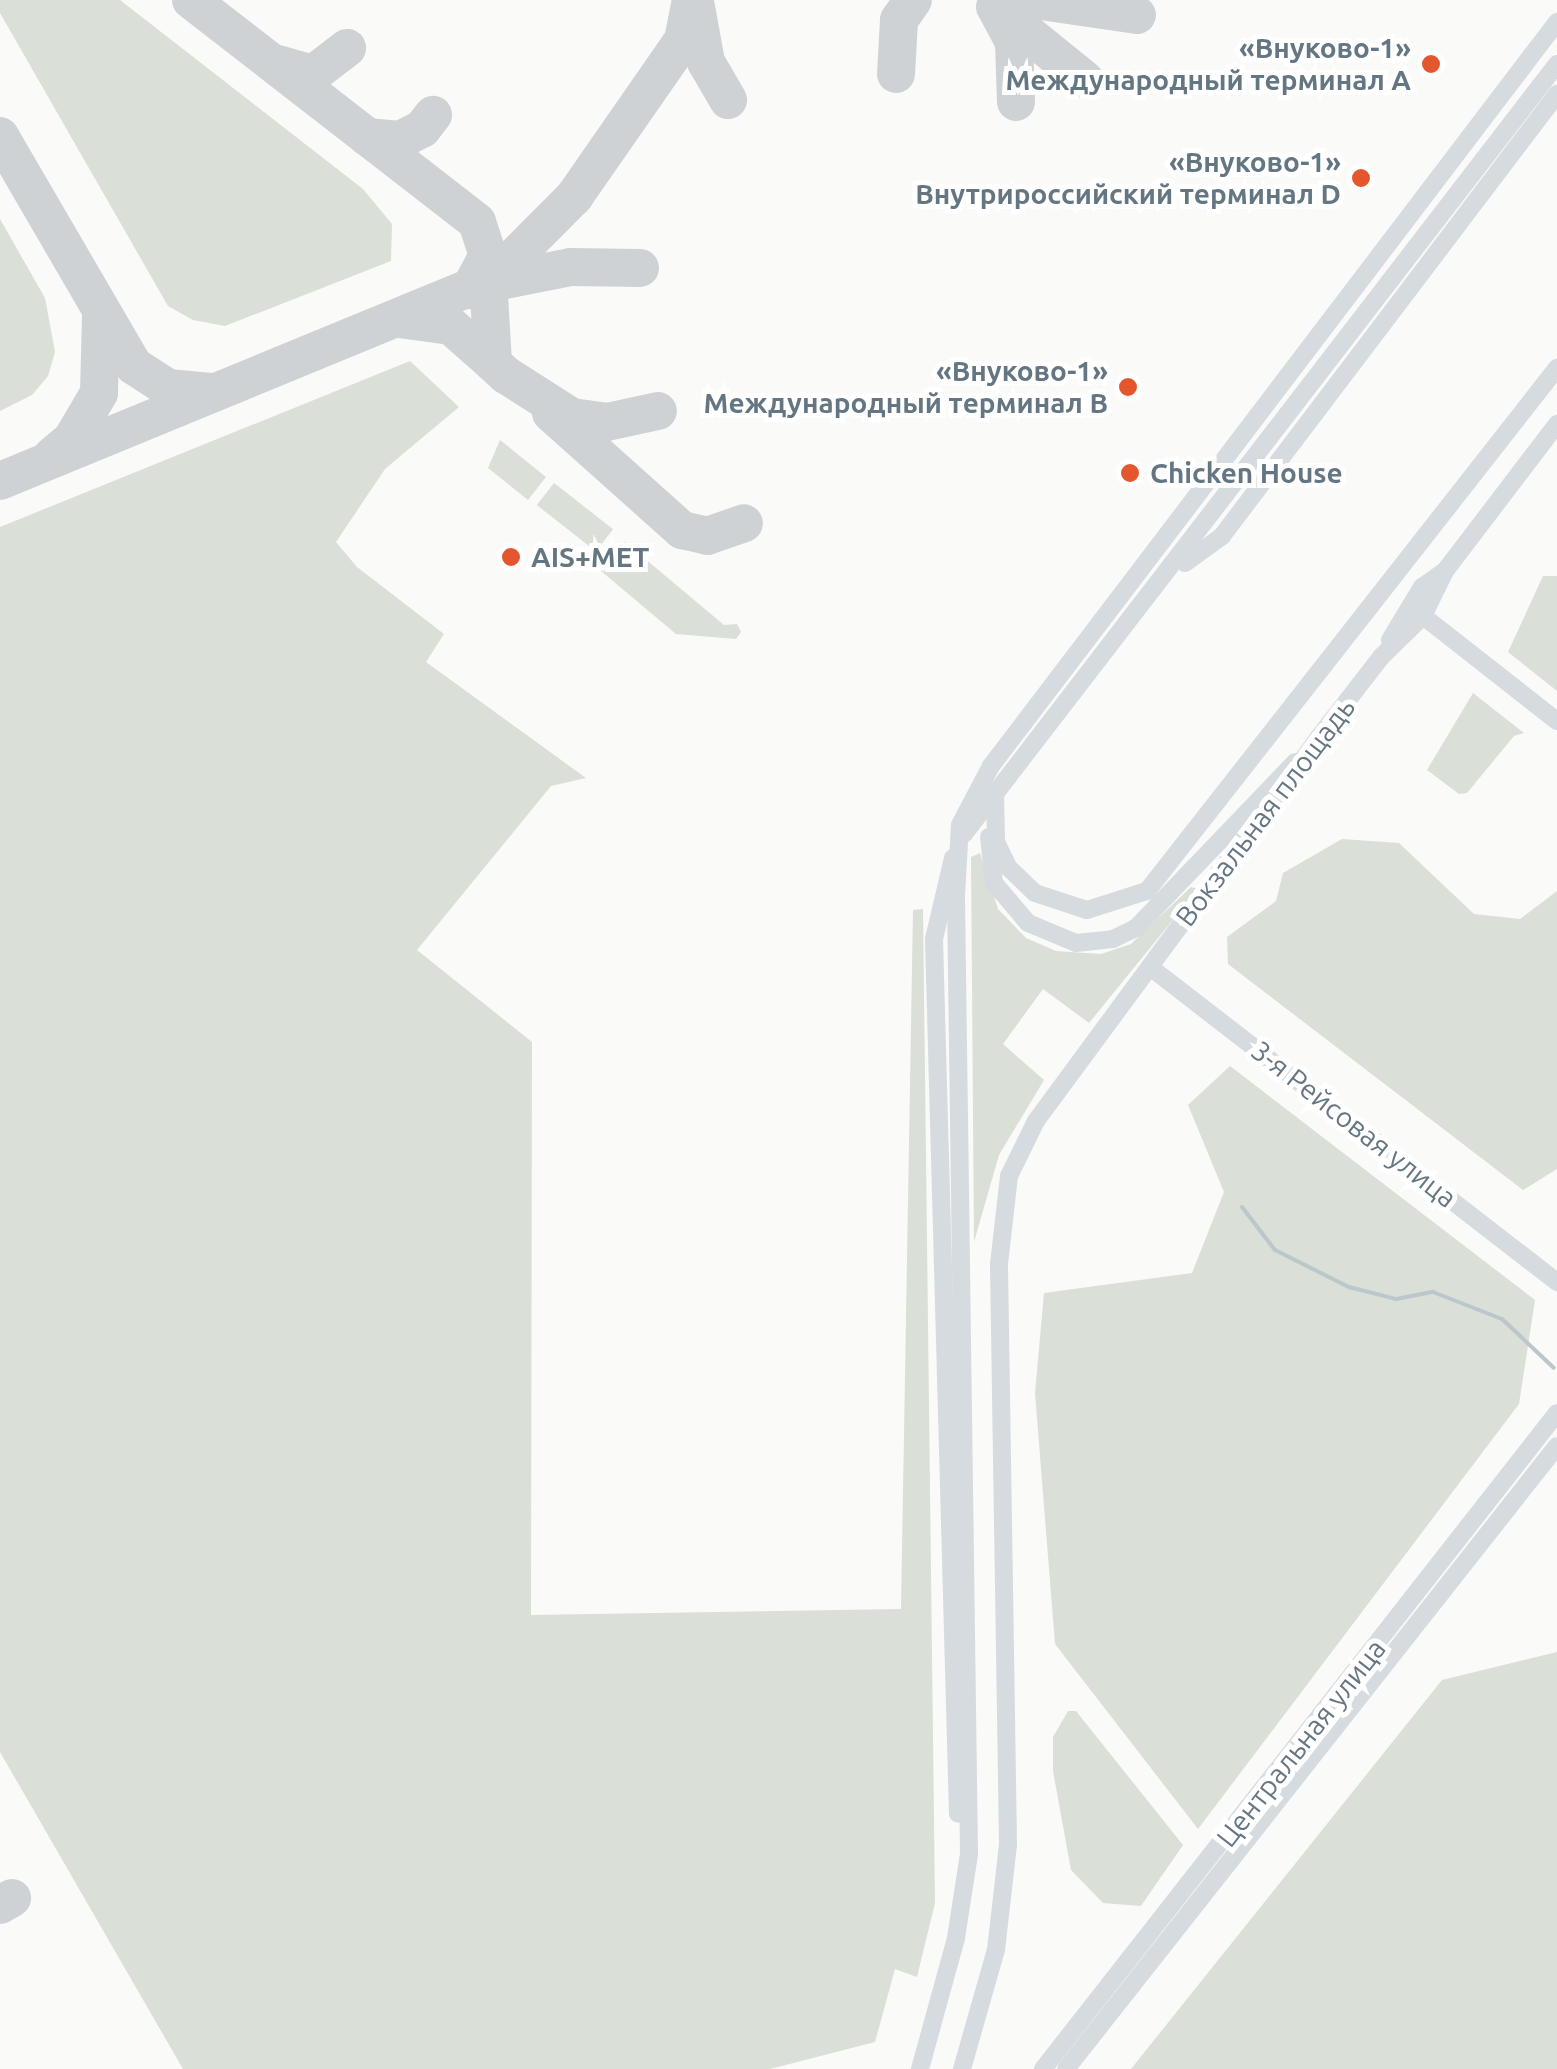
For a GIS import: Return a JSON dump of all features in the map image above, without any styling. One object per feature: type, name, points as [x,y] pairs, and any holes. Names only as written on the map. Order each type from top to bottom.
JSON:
[{"type":"main road","points":[[920,2069],[965,1884],[969,1636],[957,845],[979,783],[1557,22]]},
{"type":"main road","points":[[965,1884],[934,938],[948,869],[965,831],[1170,574],[1557,64]]},
{"type":"main road","points":[[1170,574],[1222,536],[1557,94]]},
{"type":"main road","points":[[1381,294],[1383,324]]},
{"type":"main road","points":[[1030,716],[993,799],[996,842],[1008,867],[1035,893],[1077,909],[1119,905],[1146,891],[1557,368]]},
{"type":"main road","name":"Вокзальная площадь","points":[[1380,657],[1424,616],[1444,571],[1557,424]]},
{"type":"main road","name":"Вокзальная площадь","points":[[962,2069],[996,1950],[1008,1844],[999,1342],[1004,1191],[1027,1134],[1380,657],[1422,587],[1444,571]]},
{"type":"main road","points":[[1424,616],[1557,721]]},
{"type":"main road","points":[[995,792],[989,854],[1002,894],[1050,935],[1100,942],[1136,928],[1320,737]]},
{"type":"main road","name":"3-я Рейсовая улица","points":[[1150,967],[1557,1282]]},
{"type":"main road","name":"Центральная улица","points":[[1042,2069],[1557,1414]]},
{"type":"main road","name":"Центральная улица","points":[[1066,2069],[1557,1446]]},
{"type":"shaded area","points":[[0,0],[120,0],[363,189],[392,224],[391,261],[225,326],[193,320],[168,306],[0,13]]},
{"type":"shaded area","points":[[0,219],[45,298],[55,352],[48,376],[32,395],[0,411]]},
{"type":"shaded area","points":[[410,361],[459,407],[385,469],[336,542],[357,567],[444,634],[426,662],[586,778],[551,786],[417,950],[532,1042],[531,1615],[901,1609],[913,910],[923,909],[935,1903],[917,1977],[895,1969],[875,2042],[770,2069],[183,2069],[0,1752],[0,527]]},
{"type":"shaded area","points":[[500,440],[546,477],[528,500],[488,468]]},
{"type":"shaded area","points":[[554,483],[613,529],[596,551],[537,505]]},
{"type":"shaded area","points":[[625,542],[724,625],[737,624],[741,632],[736,639],[676,634],[601,571]]},
{"type":"shaded area","points":[[1543,576],[1557,576],[1557,691],[1508,652]]},
{"type":"shaded area","points":[[1473,693],[1524,733],[1514,736],[1467,793],[1459,794],[1427,770]]},
{"type":"shaded area","points":[[1342,839],[1399,843],[1474,914],[1520,919],[1557,891],[1557,1169],[1523,1190],[1228,964],[1227,937],[1276,901],[1283,873]]},
{"type":"shaded area","points":[[980,853],[998,909],[1026,938],[1056,951],[1101,954],[1131,944],[1191,887],[1198,889],[1089,1023],[1043,989],[1003,1044],[1044,1080],[999,1155],[974,1242],[971,857]]},
{"type":"shaded area","points":[[1230,1066],[1535,1300],[1519,1404],[1198,1829],[1055,1644],[1035,1393],[1044,1293],[1192,1273],[1224,1192],[1188,1105]]},
{"type":"shaded area","points":[[1557,1652],[1557,2069],[1131,2069],[1442,1680]]},
{"type":"shaded area","points":[[1068,1711],[1076,1711],[1183,1845],[1141,1906],[1103,1903],[1071,1870],[1053,1771],[1053,1737]]},
{"type":"waterway","points":[[1242,1207],[1275,1250],[1349,1287],[1396,1299],[1433,1292],[1502,1319],[1554,1368]]},
{"type":"taxiway","points":[[191,0],[477,222],[488,255],[469,290]]},
{"type":"taxiway","points":[[0,481],[493,278],[574,197],[683,40],[691,0]]},
{"type":"taxiway","points":[[896,74],[899,20],[913,0]]},
{"type":"taxiway","points":[[1034,0],[1137,15]]},
{"type":"taxiway","points":[[696,7],[706,62],[728,100]]},
{"type":"taxiway","points":[[995,7],[1085,80]]},
{"type":"taxiway","points":[[998,12],[1014,42],[1016,102]]},
{"type":"taxiway","points":[[278,64],[313,74],[347,48]]},
{"type":"taxiway","points":[[367,137],[400,140],[422,129],[433,115]]},
{"type":"taxiway","points":[[0,136],[134,366],[168,388],[211,392]]},
{"type":"taxiway","points":[[487,262],[493,363],[506,375],[572,417],[607,422],[658,411]]},
{"type":"taxiway","points":[[489,283],[571,267],[640,268]]},
{"type":"taxiway","points":[[52,456],[72,439],[99,393],[101,318]]},
{"type":"taxiway","points":[[399,319],[451,326],[493,363]]},
{"type":"taxiway","points":[[551,413],[682,530],[707,536],[744,523]]},
{"type":"taxiway","points":[[0,1905],[12,1898]]},
{"type":"place","name":"«Внуково-1» Международный терминал А","points":[[1431,64]]},
{"type":"place","name":"«Внуково-1» Внутрироссийский терминал D","points":[[1361,178]]},
{"type":"place","name":"«Внуково-1» Международный терминал B","points":[[1128,387]]},
{"type":"place","name":"Chicken House","points":[[1130,473]]},
{"type":"place","name":"AIS+MET","points":[[511,557]]}]
